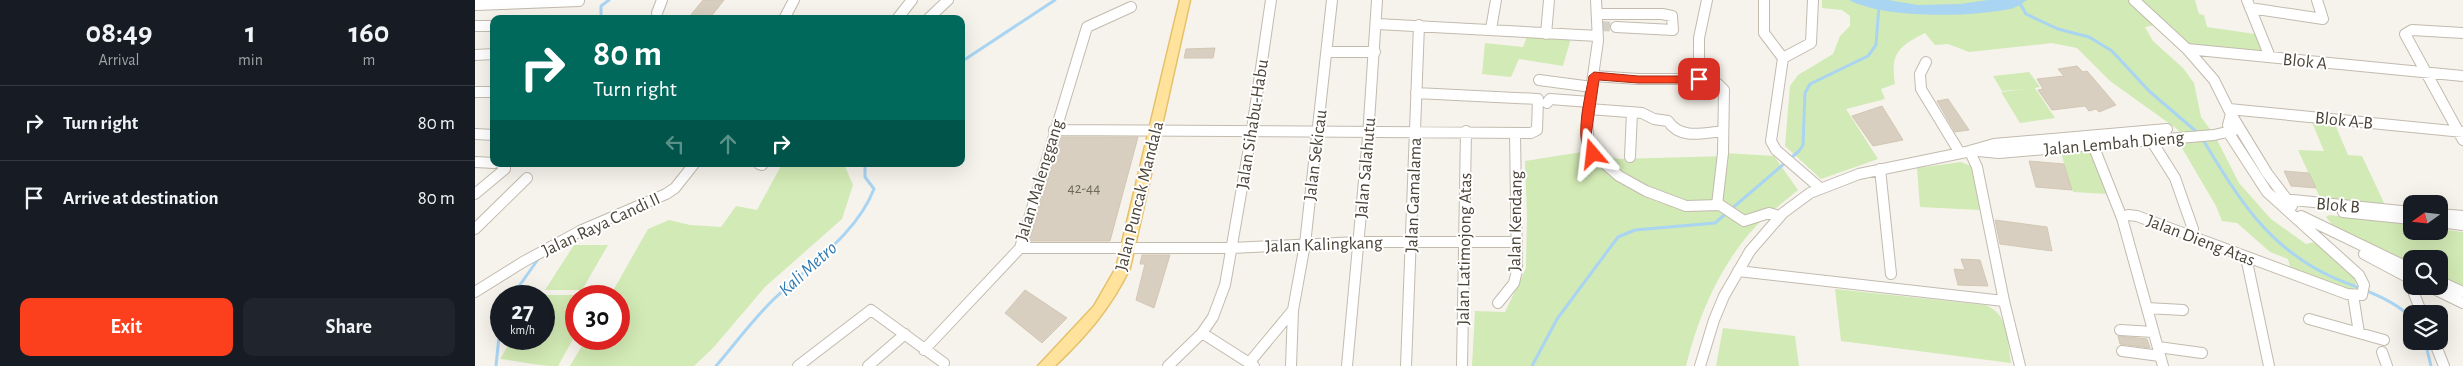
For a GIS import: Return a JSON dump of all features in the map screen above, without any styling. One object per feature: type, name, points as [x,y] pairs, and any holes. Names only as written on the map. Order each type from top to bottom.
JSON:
[{"type":"main road","name":"Jalan Puncak Mandala","points":[[1045,366],[1097,315],[1111,295],[1123,268],[1130,246],[1185,0]]},
{"type":"street","points":[[657,13],[662,0]]},
{"type":"street","points":[[786,15],[794,0]]},
{"type":"street","points":[[908,0],[917,0]]},
{"type":"street","points":[[900,15],[912,0]]},
{"type":"street","points":[[932,15],[948,0]]},
{"type":"street","name":"Jalan Sihabu-Habu","points":[[1168,366],[1202,333],[1213,317],[1225,285],[1252,131],[1271,0]]},
{"type":"street","name":"Jalan Sekicau","points":[[1291,366],[1293,310],[1305,244],[1317,131],[1328,52],[1332,0]]},
{"type":"street","name":"Jalan Salahutu","points":[[1347,366],[1375,52],[1377,0]]},
{"type":"street","points":[[1491,29],[1496,0]]},
{"type":"street","points":[[1546,34],[1549,0]]},
{"type":"street","points":[[1596,0],[1599,26],[1585,143],[1589,150],[1619,176],[1645,191],[1685,206],[1720,206],[1744,220],[1769,213],[1779,216]]},
{"type":"street","points":[[1699,79],[1699,38],[1707,0]]},
{"type":"street","points":[[1764,0],[1764,33],[1783,58],[1771,138],[1772,144],[1820,188]]},
{"type":"street","points":[[1783,58],[1811,43],[1813,0]]},
{"type":"street","points":[[2134,0],[2187,49],[2214,80],[2281,200]]},
{"type":"street","points":[[2249,4],[2323,19],[2317,0]]},
{"type":"street","points":[[475,4],[492,2],[579,1]]},
{"type":"street","points":[[2249,4],[2270,58]]},
{"type":"street","name":"Jalan Malenggang","points":[[924,350],[1020,248],[1054,130],[1087,27],[1092,23],[1131,7]]},
{"type":"street","points":[[1598,14],[1662,14],[1672,16],[1673,30],[1616,27]]},
{"type":"street","points":[[1377,24],[1598,36]]},
{"type":"street","name":"Jalan Gamalama","points":[[1406,366],[1419,25]]},
{"type":"street","points":[[475,26],[490,26]]},
{"type":"street","points":[[2462,135],[2424,72],[2406,36],[2406,32],[2412,30],[2463,34]]},
{"type":"street","name":"Blok A","points":[[2187,49],[2463,76]]},
{"type":"street","points":[[1328,52],[1375,52]]},
{"type":"street","points":[[475,55],[490,54]]},
{"type":"street","points":[[1926,62],[1922,66],[1919,77],[1921,89],[1969,152],[1977,168],[2004,301],[2020,366]]},
{"type":"street","points":[[1594,76],[1638,79],[1699,79],[1719,84],[1723,88],[1723,153],[1720,206]]},
{"type":"street","points":[[1539,80],[1592,86]]},
{"type":"street","points":[[475,92],[490,92]]},
{"type":"street","points":[[1054,130],[1155,132],[1466,131],[1515,133],[1531,133],[1537,130],[1538,99],[1416,93]]},
{"type":"street","points":[[1547,103],[1550,99],[1556,98],[1642,113],[1654,119],[1668,121],[1673,129],[1691,135],[1723,131]]},
{"type":"street","points":[[2230,111],[2227,124],[2229,133],[2267,192],[2281,200],[2291,209],[2359,275],[2359,333]]},
{"type":"street","name":"Blok A-B","points":[[2230,111],[2462,135]]},
{"type":"street","points":[[1630,157],[1631,112]]},
{"type":"street","name":"Jalan Lembah Dieng","points":[[1969,152],[2051,144],[2093,145],[2125,138],[2151,140],[2214,135],[2229,133],[2240,128]]},
{"type":"street","points":[[2051,144],[2125,138],[2167,129]]},
{"type":"street","name":"Jalan Latimojong Atas","points":[[1462,366],[1462,242],[1466,131]]},
{"type":"street","name":"Jalan Kendang","points":[[1498,303],[1513,283],[1517,270],[1515,133]]},
{"type":"street","points":[[475,134],[490,134]]},
{"type":"street","points":[[2151,140],[2175,178],[2193,229]]},
{"type":"street","points":[[2093,145],[2122,218]]},
{"type":"street","points":[[1700,366],[1712,322],[1724,294],[1761,237],[1779,216],[1803,196],[1820,188],[1880,168],[1969,152]]},
{"type":"street","points":[[475,162],[490,163]]},
{"type":"street","points":[[475,194],[501,167]]},
{"type":"street","name":"Jalan Raya Candi II","points":[[475,292],[523,262],[582,230],[666,194],[675,188],[692,167]]},
{"type":"street","points":[[1880,168],[1891,274]]},
{"type":"street","points":[[475,230],[527,178]]},
{"type":"street","name":"Blok B","points":[[2281,200],[2403,211]]},
{"type":"street","points":[[2291,209],[2403,219]]},
{"type":"street","name":"Jalan Dieng Atas","points":[[2160,356],[2122,218],[2128,215],[2137,216],[2246,258],[2360,292]]},
{"type":"street","points":[[2448,215],[2463,216]]},
{"type":"street","points":[[2303,220],[2313,228],[2325,243]]},
{"type":"street","points":[[2303,220],[2403,269]]},
{"type":"street","points":[[2448,223],[2463,225]]},
{"type":"street","points":[[2313,228],[2403,269]]},
{"type":"street","name":"Jalan Kalingkang","points":[[1020,248],[1130,246],[1232,248],[1358,242],[1517,242]]},
{"type":"street","points":[[2246,258],[2269,366]]},
{"type":"street","points":[[1738,271],[2004,301]]},
{"type":"street","points":[[2448,285],[2463,292]]},
{"type":"street","points":[[2448,295],[2463,302]]},
{"type":"street","points":[[2147,308],[2183,310]]},
{"type":"street","points":[[1202,333],[1252,364],[1293,310]]},
{"type":"street","points":[[798,366],[864,314],[875,311],[944,365]]},
{"type":"street","points":[[2309,319],[2383,340]]},
{"type":"street","points":[[2120,330],[2153,332]]},
{"type":"street","points":[[867,366],[905,334]]},
{"type":"street","points":[[2438,350],[2444,366]]},
{"type":"street","points":[[2122,351],[2160,356],[2202,353]]},
{"type":"street","points":[[2382,352],[2387,366]]},
{"type":"green space","points":[[1822,0],[2129,0],[2156,25],[2145,27],[2153,41],[2183,68],[2194,83],[2201,117],[2215,136],[2239,183],[2271,219],[2306,244],[2319,241],[2351,271],[2356,283],[2353,292],[2290,267],[2288,259],[2270,252],[2237,223],[2222,221],[2216,206],[2179,143],[2187,142],[2177,129],[2110,81],[2077,48],[2052,43],[1969,52],[1948,44],[1935,45],[1925,33],[1909,42],[1898,52],[1894,65],[1895,84],[1881,89],[1885,99],[1846,109],[1878,159],[1821,179],[1785,146],[1790,86],[1798,75],[1833,54],[1840,36],[1850,26],[1850,16],[1842,10],[1822,8]]},
{"type":"green space","points":[[2140,0],[2195,0],[2199,14],[2204,15],[2207,27],[2255,34],[2264,53],[2191,47]]},
{"type":"green space","points":[[1528,34],[1571,38],[1563,66],[1519,59],[1511,77],[1482,74],[1485,43],[1523,47]]},
{"type":"green space","points":[[2029,72],[2040,87],[2035,88],[2055,118],[2020,123],[2001,92],[2025,89],[2002,91],[1993,76]]},
{"type":"green space","points":[[2311,120],[2334,122],[2348,155],[2362,156],[2385,205],[2320,198],[2298,150],[2324,151]]},
{"type":"green space","points":[[2090,150],[2108,194],[2073,192],[2061,153]]},
{"type":"green space","points":[[1588,151],[1620,179],[1646,197],[1672,205],[1684,203],[1633,182],[1599,156],[1620,159],[1726,156],[1726,153],[1774,156],[1798,190],[1750,232],[1725,267],[1698,325],[1686,366],[1472,366],[1475,311],[1505,312],[1526,268],[1525,161]]},
{"type":"green space","points":[[1961,162],[1971,166],[1980,210],[1920,207],[1917,168]]},
{"type":"green space","points":[[780,167],[845,167],[853,185],[842,219],[765,287],[713,348],[694,366],[570,366],[579,350],[630,350],[630,285],[616,285],[648,229],[669,220],[690,225],[721,227],[736,206],[757,210]]},
{"type":"green space","points":[[2329,215],[2403,224],[2403,240],[2448,240],[2448,230],[2463,232],[2463,289],[2448,282],[2448,250],[2403,250],[2403,261],[2335,228],[2326,217]]},
{"type":"green space","points":[[574,245],[608,245],[585,285],[565,285],[565,290],[555,290],[555,285],[548,285]]},
{"type":"green space","points":[[1835,289],[1985,305],[1999,314],[2003,321],[2011,363],[1841,341]]},
{"type":"green space","points":[[555,295],[565,295],[565,350],[567,350],[558,366],[500,359],[505,350],[555,350]]},
{"type":"green space","points":[[1723,328],[1795,336],[1799,366],[1716,366]]},
{"type":"water","points":[[1849,0],[1888,0],[1918,5],[1960,4],[1988,0],[2027,0],[2017,7],[1993,12],[1928,15],[1884,11]]},
{"type":"building","points":[[703,0],[724,0],[712,15],[691,15]]},
{"type":"building","points":[[1215,48],[1213,58],[1184,58],[1186,49]]},
{"type":"building","points":[[2077,66],[2083,72],[2087,71],[2116,105],[2099,112],[2096,109],[2089,111],[2085,106],[2052,110],[2038,90],[2043,89],[2037,79],[2064,76],[2058,69]]},
{"type":"building","points":[[1948,99],[1969,130],[1955,132],[1937,101]]},
{"type":"building","points":[[1882,106],[1903,140],[1873,146],[1852,116]]},
{"type":"building","points":[[1061,137],[1138,137],[1110,241],[1029,241]]},
{"type":"building","points":[[2029,161],[2064,164],[2072,190],[2036,187]]},
{"type":"building","points":[[2284,171],[2309,173],[2316,188],[2291,186]]},
{"type":"building","points":[[1995,220],[2047,227],[2052,251],[2000,244]]},
{"type":"building","points":[[1142,255],[1170,255],[1154,308],[1136,300],[1145,264],[1140,264]]},
{"type":"building","points":[[1961,259],[1980,260],[1988,286],[1958,285],[1954,269],[1965,270]]},
{"type":"building","points":[[1025,290],[1067,318],[1042,343],[1005,313]]},
{"type":"building","points":[[2118,336],[2147,339],[2150,348],[2120,344]]},
{"type":"waterway","points":[[601,15],[601,6],[609,0]]},
{"type":"waterway","name":"Kali Metro","points":[[965,59],[1055,0]]},
{"type":"waterway","points":[[2018,0],[2026,14],[2058,29],[2089,37],[2112,51],[2149,91],[2198,133]]},
{"type":"waterway","points":[[1532,366],[1557,319],[1618,237],[1635,230],[1715,223],[1799,151],[1803,145],[1805,93],[1810,84],[1868,56],[1876,45],[1879,6]]},
{"type":"waterway","points":[[2202,138],[2228,180],[2255,218],[2288,250],[2330,276],[2372,293],[2403,310]]},
{"type":"waterway","name":"Kali Metro","points":[[716,366],[766,307],[844,235],[856,221],[874,189],[865,177],[865,167]]},
{"type":"waterway","points":[[520,285],[539,258]]},
{"type":"waterway","points":[[496,366],[498,350]]},
{"type":"waterway","points":[[2427,350],[2431,366]]},
{"type":"tunnel","points":[[1600,26],[1616,27]]},
{"type":"route","points":[[1593,154],[1585,143],[1585,136],[1594,76],[1638,79],[1699,79]]}]
